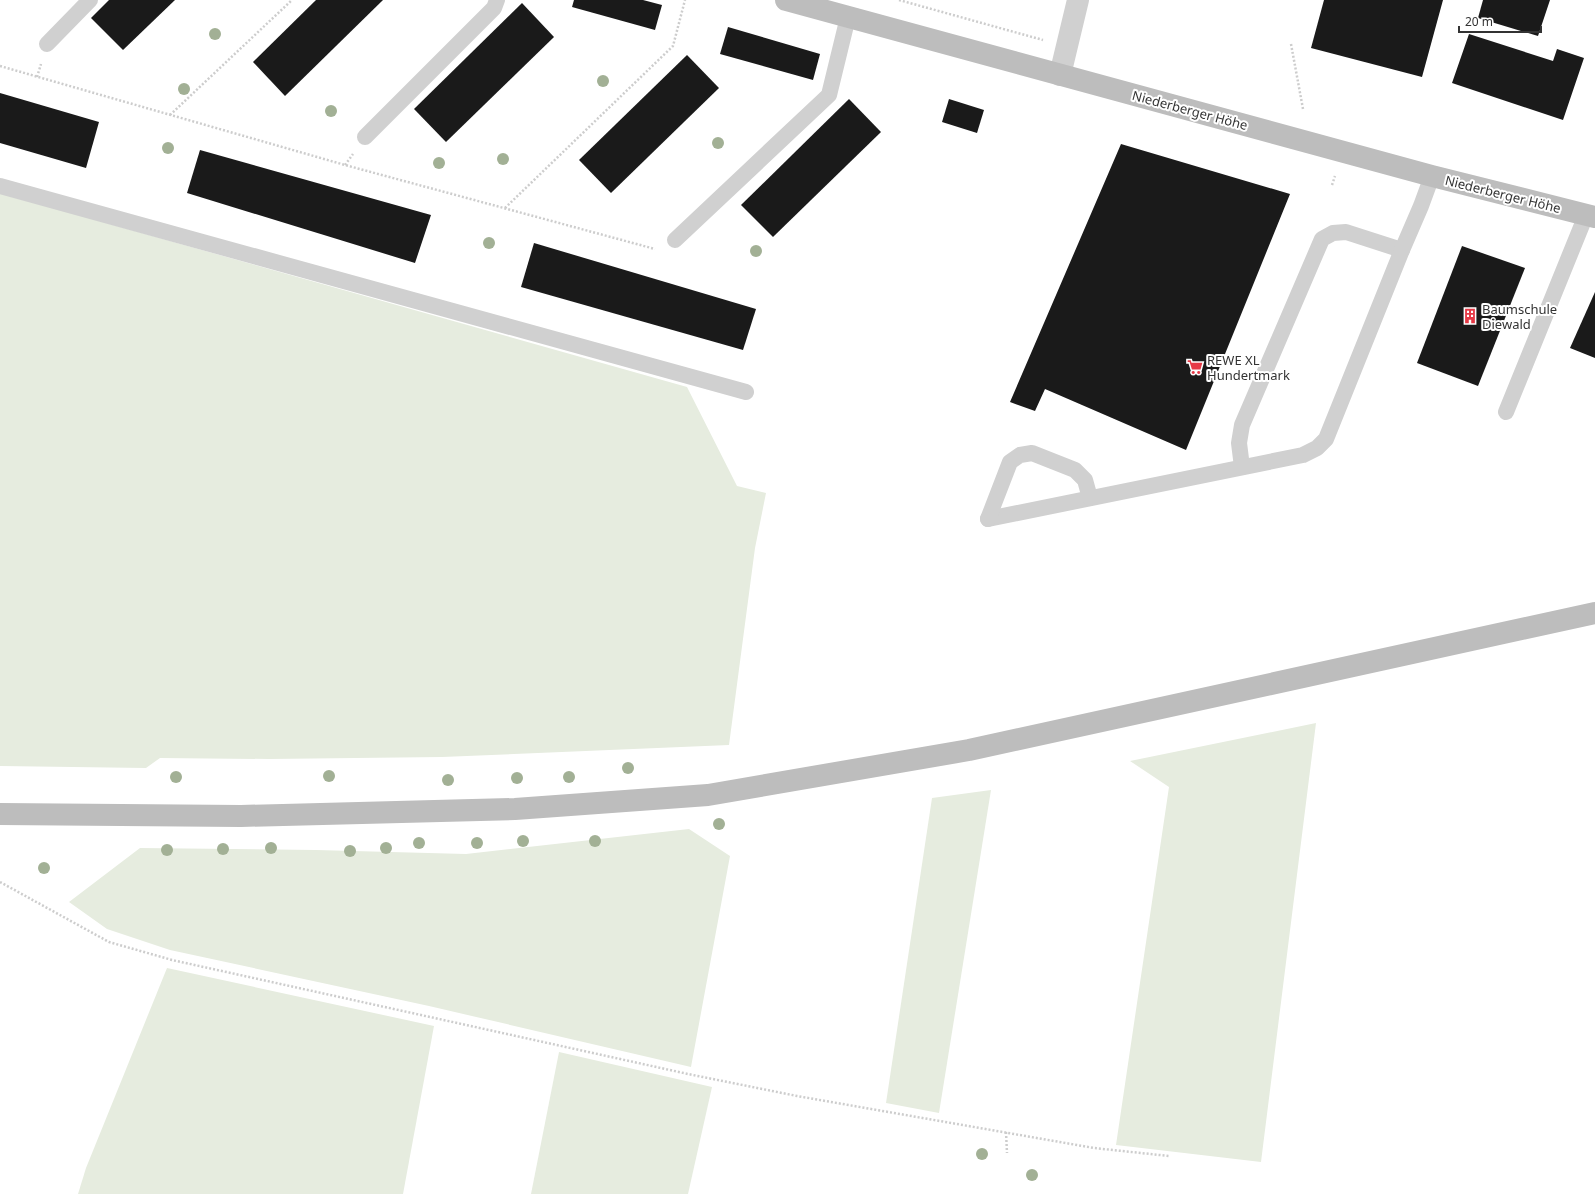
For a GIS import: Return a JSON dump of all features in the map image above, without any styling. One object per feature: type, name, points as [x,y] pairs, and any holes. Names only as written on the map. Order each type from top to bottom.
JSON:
[{"type":"main road","name":"Niederberger Höhe","points":[[786,0],[1060,75],[1310,141],[1432,176],[1590,216]]},
{"type":"main road","points":[[0,814],[240,816],[515,809],[708,795],[969,750],[1595,614]]},
{"type":"street","points":[[1060,75],[1078,0]]},
{"type":"lane","points":[[47,44],[90,0]]},
{"type":"lane","points":[[365,137],[494,8],[497,0]]},
{"type":"lane","points":[[675,240],[829,95],[848,17]]},
{"type":"lane","points":[[1090,498],[1085,480],[1075,470],[1032,453],[1020,455],[1010,462],[988,519],[1303,455],[1317,448],[1326,439],[1432,176]]},
{"type":"lane","points":[[0,186],[746,392]]},
{"type":"lane","points":[[1506,412],[1590,216]]},
{"type":"lane","points":[[1242,467],[1239,443],[1242,425],[1322,239],[1333,233],[1346,232],[1402,250]]},
{"type":"path","points":[[170,115],[292,0]]},
{"type":"path","points":[[505,208],[673,46],[684,0]]},
{"type":"path","points":[[899,0],[1067,47]]},
{"type":"path","points":[[1291,44],[1303,109]]},
{"type":"path","points":[[0,66],[345,165],[676,254],[675,240]]},
{"type":"path","points":[[1332,185],[1336,173]]},
{"type":"path","points":[[0,882],[109,942],[172,960],[657,1067],[797,1096],[1094,1148],[1169,1156]]},
{"type":"path","points":[[1006,1132],[1007,1153]]},
{"type":"shaded area","points":[[0,193],[687,387],[737,486],[766,493],[755,548],[729,745],[442,757],[269,759],[160,758],[146,768],[0,766]]},
{"type":"shaded area","points":[[1316,723],[1261,1162],[1116,1145],[1169,787],[1130,761]]},
{"type":"shaded area","points":[[991,790],[939,1113],[886,1103],[932,798]]},
{"type":"shaded area","points":[[689,829],[730,856],[691,1067],[429,1006],[170,950],[107,929],[69,902],[140,848],[316,850],[466,854]]},
{"type":"shaded area","points":[[167,968],[434,1026],[403,1194],[78,1194],[86,1168]]},
{"type":"shaded area","points":[[559,1052],[712,1087],[688,1194],[531,1194]]},
{"type":"building","points":[[109,0],[175,0],[123,50],[91,18]]},
{"type":"building","points":[[316,0],[383,0],[285,96],[253,62]]},
{"type":"building","points":[[574,0],[643,0],[662,5],[655,30],[572,7]]},
{"type":"building","points":[[1324,0],[1443,0],[1422,77],[1311,48]]},
{"type":"building","points":[[1483,0],[1550,0],[1538,36],[1478,18]]},
{"type":"building","points":[[522,3],[554,37],[446,142],[414,109]]},
{"type":"building","points":[[728,27],[820,54],[813,80],[720,54]]},
{"type":"building","points":[[1469,34],[1553,61],[1557,49],[1584,58],[1563,120],[1452,83]]},
{"type":"building","points":[[687,55],[719,88],[611,193],[579,160]]},
{"type":"building","points":[[0,93],[99,122],[86,168],[0,143]]},
{"type":"building","points":[[849,99],[881,132],[773,237],[741,205]]},
{"type":"building","points":[[949,99],[984,110],[977,133],[942,122]]},
{"type":"building","points":[[1121,144],[1290,194],[1186,450],[1045,389],[1035,411],[1010,402]]},
{"type":"building","points":[[200,150],[431,215],[415,263],[187,193]]},
{"type":"building","points":[[534,243],[756,309],[743,350],[521,287]]},
{"type":"building","name":"Baumschule Diewald","points":[[1462,246],[1525,268],[1478,386],[1417,363]]},
{"type":"building","points":[[1595,292],[1595,358],[1570,348]]},
{"type":"place","name":"Baumschule Diewald","points":[[1470,316]]},
{"type":"place","name":"REWE XL Hundertmark","points":[[1195,367]]}]
